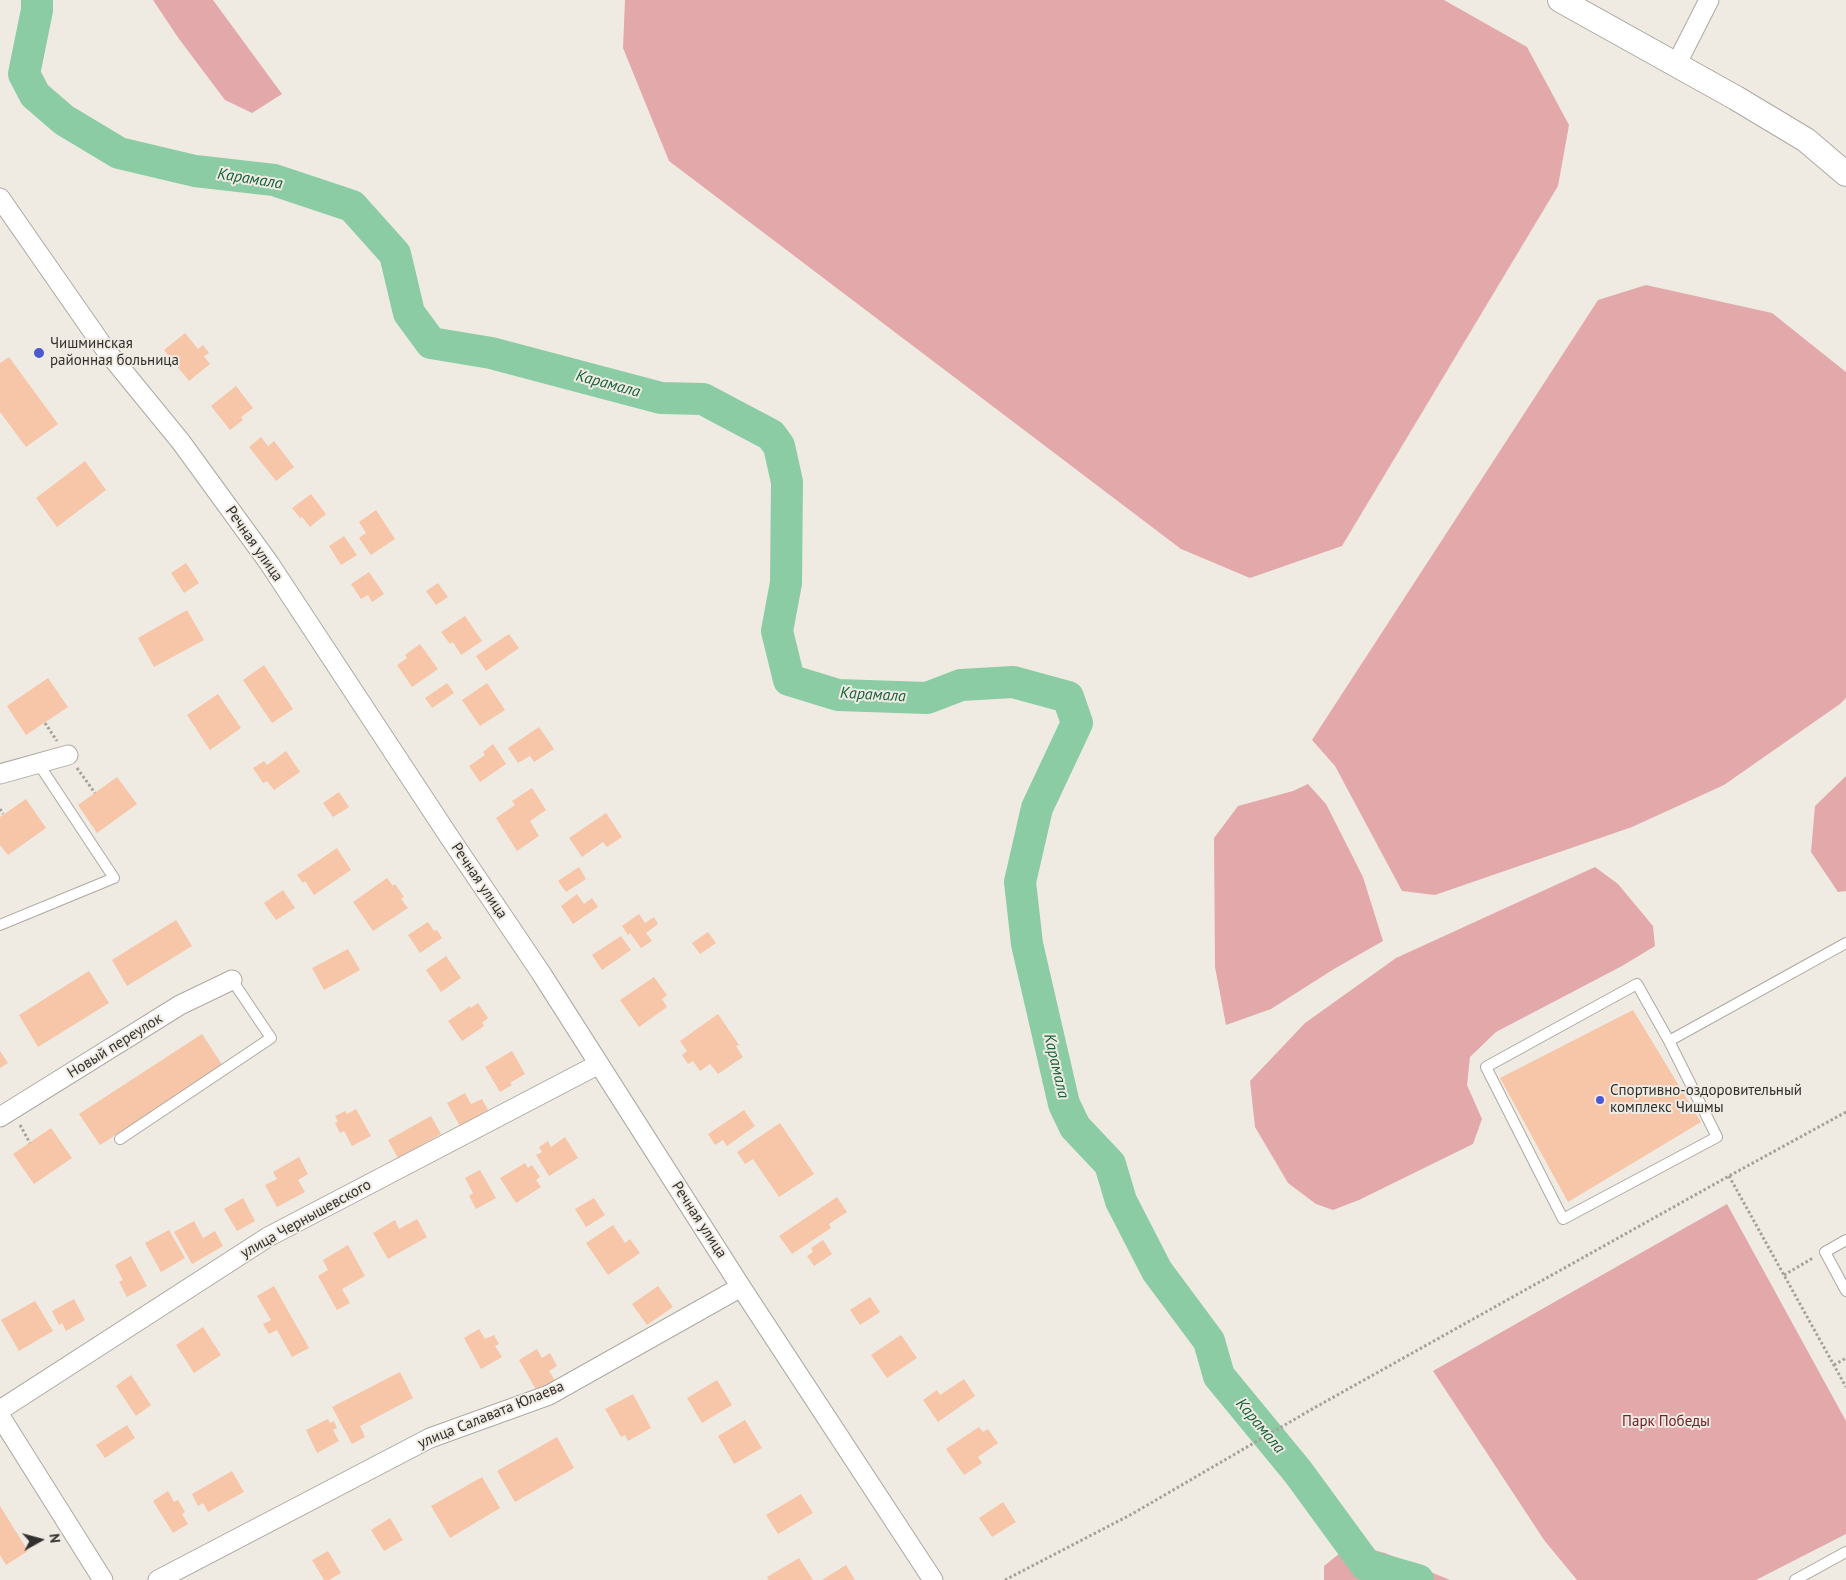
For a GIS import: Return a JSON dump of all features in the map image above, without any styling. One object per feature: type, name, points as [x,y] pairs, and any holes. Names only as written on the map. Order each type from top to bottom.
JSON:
[{"type":"street","points":[[1560,0],[1676,64],[1806,140],[1846,174]]},
{"type":"street","points":[[1676,64],[1709,0]]},
{"type":"street","name":"Речная улица","points":[[0,198],[105,349],[181,442],[269,563],[442,827],[542,973],[933,1580]]},
{"type":"street","points":[[0,774],[68,755]]},
{"type":"street","name":"Новый переулок","points":[[0,1117],[180,1005],[232,980]]},
{"type":"street","name":"улица Чернышевского","points":[[0,1410],[268,1237],[600,1064]]},
{"type":"street","name":"улица Салавата Юлаева","points":[[158,1580],[430,1438],[549,1395],[742,1286]]},
{"type":"street","points":[[0,1416],[103,1580]]},
{"type":"lane","points":[[0,924],[114,878],[38,763]]},
{"type":"lane","points":[[1669,1040],[1846,943]]},
{"type":"lane","points":[[120,1139],[271,1038],[232,980]]},
{"type":"lane","points":[[1638,984],[1669,1040],[1717,1137],[1563,1219],[1486,1067],[1638,984]]},
{"type":"lane","points":[[1846,1240],[1825,1252],[1846,1291]]},
{"type":"lane","points":[[1795,1580],[1846,1552]]},
{"type":"path","points":[[0,809],[4,814]]},
{"type":"path","points":[[1005,1580],[1132,1514],[1314,1408],[1846,1112]]},
{"type":"path","points":[[1729,1176],[1846,1387]]},
{"type":"path","points":[[1784,1275],[1825,1252]]},
{"type":"path","points":[[1834,1365],[1846,1358]]},
{"type":"green space","points":[[153,0],[213,0],[282,94],[252,113],[225,100],[179,39]]},
{"type":"green space","points":[[625,0],[1444,0],[1527,47],[1569,125],[1558,186],[1342,546],[1250,578],[1181,549],[669,161],[623,48]]},
{"type":"green space","points":[[1646,285],[1772,313],[1846,372],[1846,698],[1724,785],[1632,827],[1435,895],[1402,891],[1335,766],[1312,740],[1598,300]]},
{"type":"green space","points":[[1846,776],[1846,891],[1838,892],[1811,852],[1815,806]]},
{"type":"green space","points":[[1308,784],[1326,804],[1363,877],[1383,941],[1271,1009],[1226,1025],[1215,967],[1214,838],[1238,806],[1293,791]]},
{"type":"green space","points":[[1595,867],[1618,884],[1653,926],[1655,946],[1622,966],[1496,1032],[1470,1057],[1467,1085],[1482,1119],[1473,1144],[1359,1200],[1333,1210],[1316,1204],[1288,1183],[1255,1127],[1250,1081],[1305,1023],[1396,958]]},
{"type":"green space","name":"Парк Победы","points":[[1727,1204],[1846,1421],[1846,1534],[1756,1580],[1577,1580],[1544,1540],[1433,1371]]},
{"type":"green space","points":[[1351,1544],[1385,1553],[1450,1580],[1324,1580],[1324,1566]]},
{"type":"building","points":[[185,333],[198,349],[203,345],[209,353],[204,356],[210,364],[189,381],[164,350]]},
{"type":"building","points":[[9,357],[58,424],[26,447],[0,412],[0,363]]},
{"type":"building","points":[[236,386],[253,408],[241,417],[243,420],[230,430],[211,406]]},
{"type":"building","points":[[261,437],[268,446],[274,441],[294,467],[276,481],[249,447]]},
{"type":"building","points":[[85,461],[106,490],[57,527],[36,498]]},
{"type":"building","points":[[311,494],[326,514],[310,527],[292,508]]},
{"type":"building","points":[[376,510],[395,539],[371,555],[359,538],[366,533],[359,522]]},
{"type":"building","points":[[344,536],[357,555],[341,565],[329,546]]},
{"type":"building","points":[[186,563],[199,583],[184,593],[171,573]]},
{"type":"building","points":[[369,572],[384,594],[372,602],[368,595],[361,599],[351,584]]},
{"type":"building","points":[[438,583],[448,597],[436,605],[426,591]]},
{"type":"building","points":[[187,610],[204,640],[154,667],[138,638]]},
{"type":"building","points":[[465,616],[482,641],[461,655],[453,642],[450,644],[441,632]]},
{"type":"building","points":[[509,634],[519,648],[486,671],[476,656]]},
{"type":"building","points":[[420,644],[438,669],[412,687],[397,665],[407,658],[405,655]]},
{"type":"building","points":[[264,665],[293,709],[272,723],[243,680]]},
{"type":"building","points":[[48,678],[68,707],[26,735],[7,706]]},
{"type":"building","points":[[447,683],[454,693],[432,708],[425,698]]},
{"type":"building","points":[[487,683],[505,710],[480,726],[462,700]]},
{"type":"building","points":[[218,694],[241,728],[210,750],[187,715]]},
{"type":"building","points":[[539,727],[554,749],[534,762],[530,756],[518,763],[508,748]]},
{"type":"building","points":[[493,744],[506,764],[480,782],[469,766],[485,755],[483,752]]},
{"type":"building","points":[[286,751],[300,772],[274,790],[267,781],[263,783],[253,768],[264,761],[267,765]]},
{"type":"building","points":[[117,777],[137,804],[97,833],[78,805]]},
{"type":"building","points":[[532,788],[546,810],[530,821],[539,836],[517,851],[496,818],[515,805],[512,801]]},
{"type":"building","points":[[339,792],[349,807],[333,817],[323,803]]},
{"type":"building","points":[[26,799],[46,828],[8,855],[0,845],[0,817]]},
{"type":"building","points":[[606,813],[622,837],[607,847],[603,842],[582,857],[569,838]]},
{"type":"building","points":[[337,848],[351,870],[314,895],[305,881],[303,883],[297,875]]},
{"type":"building","points":[[579,867],[586,879],[566,892],[558,881]]},
{"type":"building","points":[[387,878],[393,886],[395,884],[404,897],[401,899],[408,908],[373,931],[353,902]]},
{"type":"building","points":[[283,890],[295,908],[276,920],[264,903]]},
{"type":"building","points":[[577,894],[584,904],[592,898],[598,907],[573,924],[561,906]]},
{"type":"building","points":[[639,914],[645,923],[654,917],[658,924],[646,933],[652,941],[641,948],[622,926]]},
{"type":"building","points":[[176,920],[192,946],[127,986],[112,960]]},
{"type":"building","points":[[428,922],[434,931],[437,930],[442,938],[420,953],[408,935]]},
{"type":"building","points":[[708,932],[716,943],[700,954],[692,943]]},
{"type":"building","points":[[621,936],[631,950],[602,970],[592,955]]},
{"type":"building","points":[[348,949],[360,970],[324,990],[312,968]]},
{"type":"building","points":[[446,956],[461,978],[441,992],[426,970]]},
{"type":"building","points":[[89,971],[109,1003],[38,1047],[19,1015]]},
{"type":"building","points":[[654,977],[667,995],[662,999],[667,1007],[639,1027],[620,1000]]},
{"type":"building","points":[[478,1003],[488,1018],[482,1023],[484,1026],[462,1041],[448,1021],[470,1006],[471,1008]]},
{"type":"building","name":"Спортивно-оздоровительный комплекс Чишмы","points":[[1633,1010],[1701,1122],[1568,1202],[1500,1078]]},
{"type":"building","points":[[718,1014],[739,1045],[736,1046],[743,1057],[718,1074],[710,1064],[700,1071],[693,1061],[688,1064],[682,1055],[687,1051],[680,1041]]},
{"type":"building","points":[[202,1034],[223,1066],[100,1145],[79,1114]]},
{"type":"building","points":[[0,1051],[8,1063],[0,1068]]},
{"type":"building","points":[[512,1051],[525,1074],[500,1092],[485,1067]]},
{"type":"building","points":[[465,1093],[471,1104],[482,1099],[488,1110],[460,1126],[447,1103]]},
{"type":"building","points":[[356,1109],[371,1136],[352,1146],[344,1131],[340,1133],[335,1123],[338,1121],[335,1116],[345,1111],[347,1114]]},
{"type":"building","points":[[744,1110],[755,1126],[727,1146],[723,1140],[715,1145],[708,1134]]},
{"type":"building","points":[[431,1116],[441,1134],[398,1158],[388,1140]]},
{"type":"building","points":[[780,1123],[814,1174],[779,1197],[753,1159],[745,1164],[737,1152]]},
{"type":"building","points":[[51,1128],[72,1158],[34,1184],[13,1154]]},
{"type":"building","points":[[565,1137],[578,1158],[549,1176],[536,1155],[542,1152],[539,1147],[548,1141],[551,1147]]},
{"type":"building","points":[[299,1157],[308,1174],[298,1180],[305,1192],[277,1207],[265,1185],[277,1179],[273,1172]]},
{"type":"building","points":[[525,1163],[528,1168],[532,1165],[540,1177],[536,1180],[541,1187],[516,1203],[500,1178]]},
{"type":"building","points":[[480,1170],[496,1198],[476,1209],[469,1196],[473,1193],[465,1178]]},
{"type":"building","points":[[837,1197],[847,1212],[829,1224],[831,1228],[792,1254],[779,1236]]},
{"type":"building","points":[[243,1198],[255,1221],[237,1231],[224,1209]]},
{"type":"building","points":[[594,1198],[605,1215],[586,1227],[575,1209]]},
{"type":"building","points":[[417,1219],[427,1237],[388,1259],[373,1233],[395,1220],[399,1229]]},
{"type":"building","points":[[194,1221],[203,1238],[215,1231],[223,1246],[192,1264],[174,1232]]},
{"type":"building","points":[[613,1225],[625,1243],[630,1239],[640,1253],[608,1275],[586,1243]]},
{"type":"building","points":[[169,1230],[185,1258],[161,1272],[145,1243]]},
{"type":"building","points":[[823,1240],[832,1254],[814,1266],[807,1256],[813,1252],[811,1248]]},
{"type":"building","points":[[348,1245],[365,1276],[342,1289],[350,1303],[337,1310],[318,1276],[328,1270],[323,1260]]},
{"type":"building","points":[[131,1256],[147,1286],[127,1297],[119,1282],[123,1280],[115,1265]]},
{"type":"building","points":[[274,1286],[309,1348],[292,1357],[277,1330],[269,1334],[263,1324],[271,1320],[257,1296]]},
{"type":"building","points":[[658,1286],[673,1307],[647,1325],[632,1304]]},
{"type":"building","points":[[870,1297],[880,1312],[860,1325],[850,1310]]},
{"type":"building","points":[[74,1299],[85,1320],[66,1331],[62,1323],[59,1325],[52,1311]]},
{"type":"building","points":[[35,1301],[53,1331],[19,1351],[1,1320]]},
{"type":"building","points":[[203,1327],[221,1355],[194,1373],[176,1345]]},
{"type":"building","points":[[479,1329],[485,1339],[494,1335],[499,1344],[495,1346],[502,1357],[481,1369],[464,1338]]},
{"type":"building","points":[[901,1335],[917,1358],[887,1378],[871,1355]]},
{"type":"building","points":[[537,1349],[542,1358],[550,1353],[557,1366],[549,1371],[556,1382],[538,1393],[519,1360]]},
{"type":"building","points":[[400,1372],[413,1398],[360,1426],[365,1437],[352,1444],[332,1407]]},
{"type":"building","points":[[131,1375],[151,1405],[136,1416],[116,1386]]},
{"type":"building","points":[[964,1379],[975,1396],[938,1422],[923,1400],[937,1390],[940,1395]]},
{"type":"building","points":[[717,1380],[732,1405],[702,1423],[687,1398]]},
{"type":"building","points":[[633,1394],[651,1428],[628,1441],[625,1435],[621,1437],[605,1409]]},
{"type":"building","points":[[328,1419],[330,1423],[334,1421],[337,1428],[333,1430],[339,1441],[317,1453],[306,1430]]},
{"type":"building","points":[[745,1420],[762,1448],[734,1464],[718,1436]]},
{"type":"building","points":[[127,1425],[135,1438],[105,1458],[96,1445]]},
{"type":"building","points":[[979,1427],[983,1432],[988,1429],[998,1443],[978,1457],[982,1463],[964,1475],[946,1449]]},
{"type":"building","points":[[557,1437],[574,1468],[515,1502],[497,1471]]},
{"type":"building","points":[[232,1471],[244,1492],[208,1512],[203,1503],[198,1506],[192,1494]]},
{"type":"building","points":[[482,1477],[500,1508],[450,1538],[431,1506]]},
{"type":"building","points":[[168,1491],[174,1502],[178,1500],[185,1512],[182,1514],[188,1524],[173,1533],[153,1501]]},
{"type":"building","points":[[801,1494],[813,1513],[778,1534],[766,1515]]},
{"type":"building","points":[[1003,1502],[1016,1522],[992,1537],[979,1518]]},
{"type":"building","points":[[0,1506],[28,1551],[6,1565],[0,1555]]},
{"type":"building","points":[[390,1518],[403,1540],[384,1551],[371,1530]]},
{"type":"building","points":[[328,1551],[341,1573],[329,1580],[324,1580],[312,1560]]},
{"type":"building","points":[[799,1558],[813,1580],[769,1580],[767,1577]]},
{"type":"building","points":[[846,1565],[855,1580],[822,1580]]},
{"type":"waterway","name":"Карамала","points":[[37,0],[37,10],[24,74],[35,95],[64,120],[119,153],[195,171],[274,180],[352,206],[395,254],[409,313],[431,343],[491,353],[661,398],[703,399],[771,435],[779,446],[787,482],[786,583],[777,631],[789,680],[838,695],[927,698],[961,685],[1013,682],[1068,697],[1077,723],[1037,808],[1020,882],[1027,944],[1064,1104],[1075,1127],[1110,1164],[1121,1201],[1157,1271],[1209,1341],[1219,1376],[1298,1472],[1366,1565],[1418,1580]]},
{"type":"place","name":"Чишминская районная больница","points":[[39,353]]},
{"type":"place","name":"Спортивно-оздоровительный комплекс Чишмы","points":[[1600,1100]]}]
